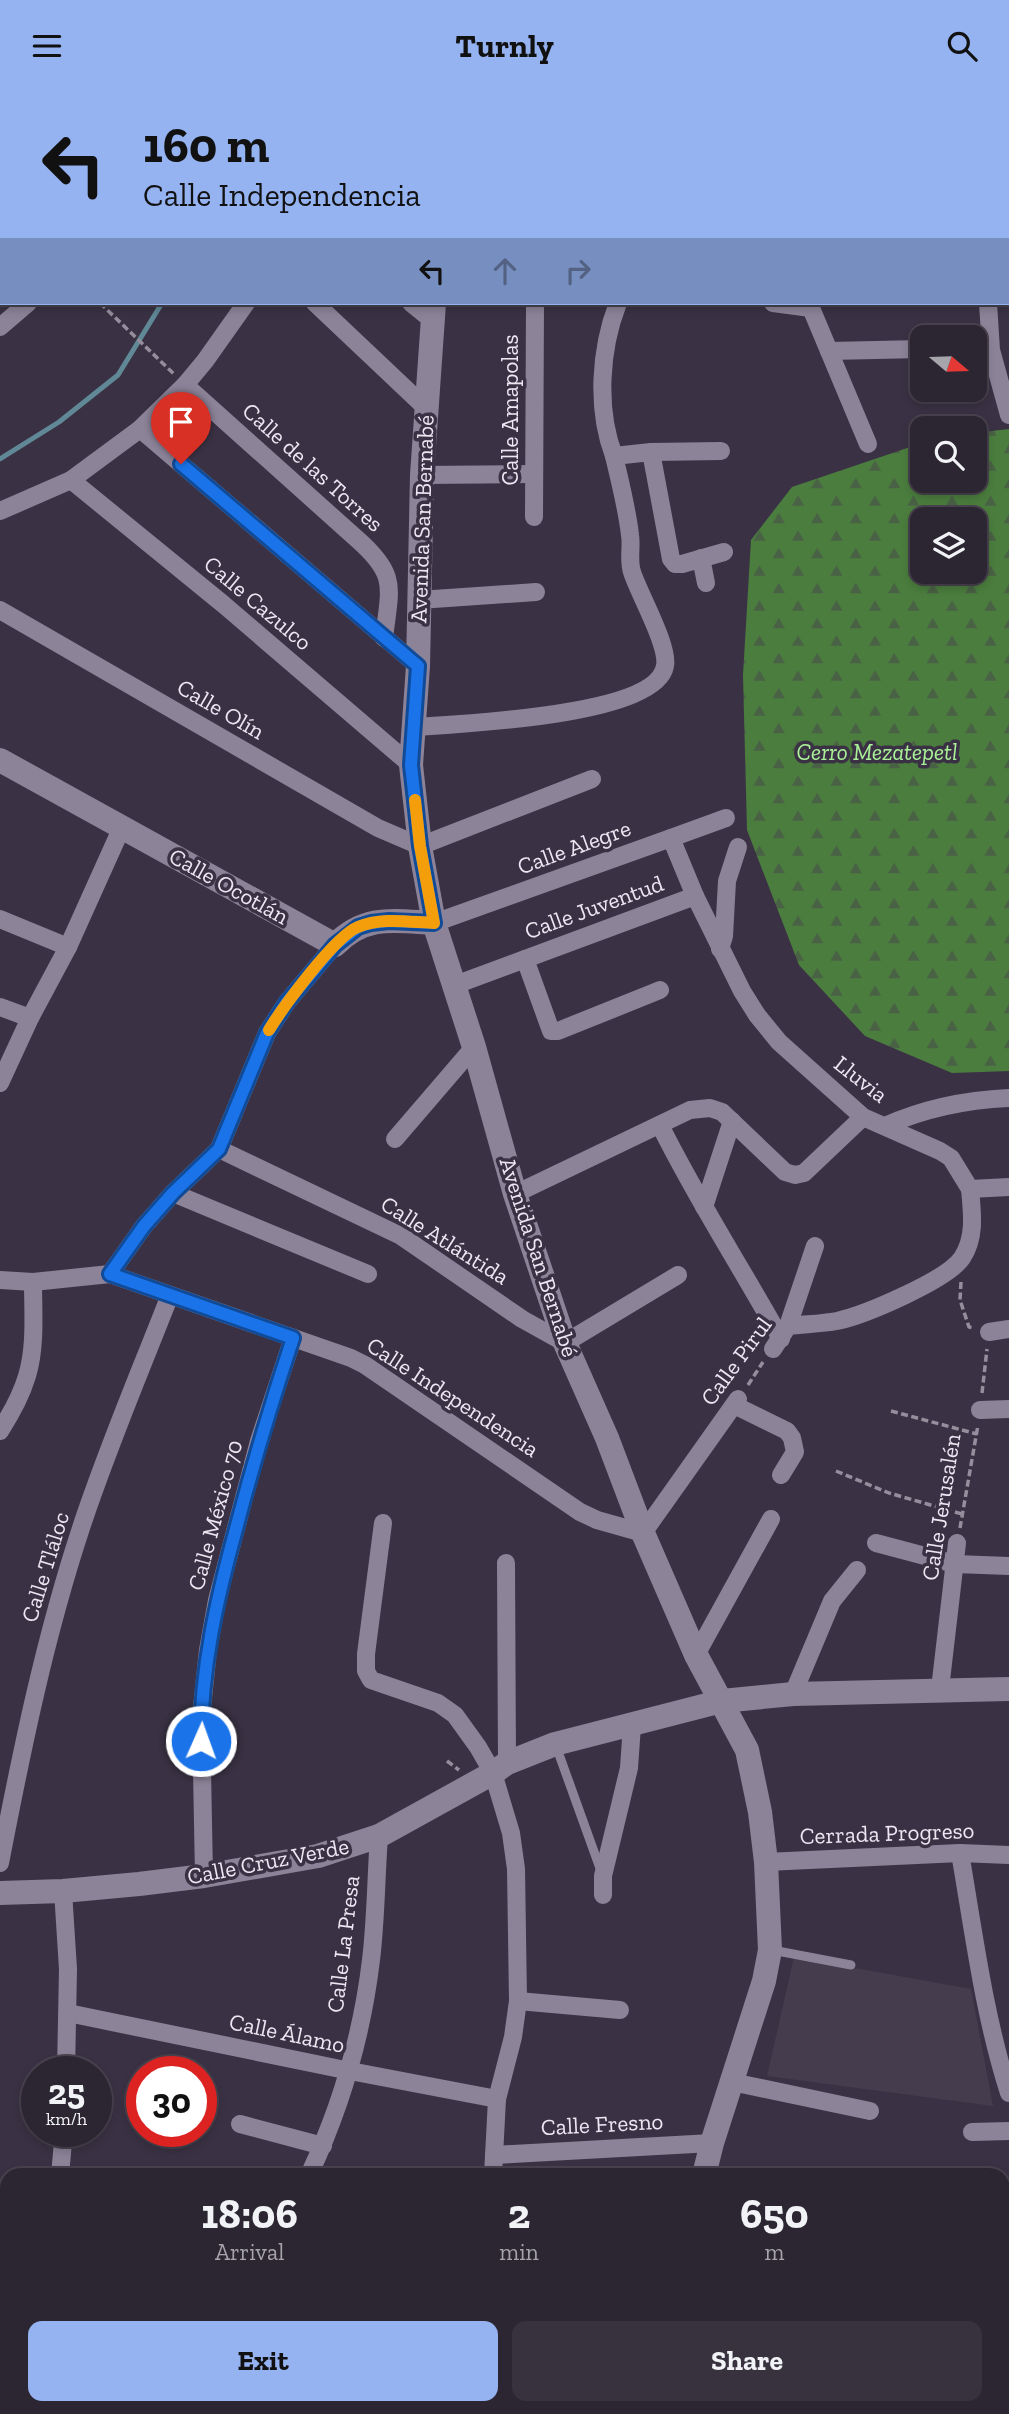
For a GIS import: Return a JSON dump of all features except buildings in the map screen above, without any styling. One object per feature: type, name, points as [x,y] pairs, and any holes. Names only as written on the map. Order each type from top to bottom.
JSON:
[{"type":"main road","name":"Avenida San Bernabé","points":[[433,311],[422,475],[418,666],[411,765],[420,846],[434,923],[474,1047],[515,1194],[565,1343],[696,1655],[747,1750],[760,1812],[766,1862],[770,1950],[764,1981],[706,2168]]},
{"type":"main road","name":"Calle Ocotlán","points":[[0,760],[335,945]]},
{"type":"main road","points":[[335,945],[358,927],[371,923],[434,923]]},
{"type":"main road","name":"Calle Cruz Verde","points":[[0,1893],[63,1891],[204,1876],[318,1856],[379,1836],[500,1768],[555,1744],[722,1701],[793,1694],[1009,1689]]},
{"type":"street","points":[[0,327],[26,305]]},
{"type":"street","points":[[0,511],[71,479],[140,429],[185,385],[245,305]]},
{"type":"street","points":[[317,305],[426,408]]},
{"type":"street","points":[[416,305],[433,311]]},
{"type":"street","name":"Calle Amapolas","points":[[534,517],[535,305]]},
{"type":"street","points":[[415,727],[536,718],[629,697],[656,683],[665,670],[666,661],[631,569],[629,526],[605,424],[604,365],[618,305]]},
{"type":"street","points":[[986,325],[988,305]]},
{"type":"street","points":[[812,306],[869,444]]},
{"type":"street","points":[[829,351],[910,349]]},
{"type":"street","points":[[987,360],[1009,415]]},
{"type":"street","name":"Calle de las Torres","points":[[185,385],[383,565],[390,592],[384,638]]},
{"type":"street","points":[[140,429],[418,666]]},
{"type":"street","points":[[614,456],[651,452],[722,451]]},
{"type":"street","points":[[651,452],[671,559],[675,564],[682,564],[723,552]]},
{"type":"street","points":[[422,475],[533,474]]},
{"type":"street","name":"Calle Cazulco","points":[[71,479],[223,604],[411,765]]},
{"type":"street","points":[[701,558],[706,583]]},
{"type":"street","points":[[419,600],[536,592]]},
{"type":"street","name":"Calle Olín","points":[[0,610],[378,828],[420,846]]},
{"type":"street","points":[[420,846],[592,779]]},
{"type":"street","name":"Calle Alegre","points":[[434,923],[726,818]]},
{"type":"street","points":[[0,1083],[30,1018],[68,947],[122,827]]},
{"type":"street","points":[[671,838],[695,896]]},
{"type":"street","points":[[720,949],[727,881],[738,847]]},
{"type":"street","name":"Calle Juventud","points":[[455,985],[695,896],[720,949]]},
{"type":"street","points":[[0,919],[68,947]]},
{"type":"street","points":[[0,1280],[33,1282],[110,1274],[144,1226],[173,1193],[219,1149],[267,1033],[287,1002],[335,945]]},
{"type":"street","name":"Lluvia","points":[[720,949],[750,1004],[779,1042],[863,1117],[951,1158],[970,1189]]},
{"type":"street","points":[[525,959],[551,1031],[558,1031],[660,991]]},
{"type":"street","points":[[0,1007],[30,1018]]},
{"type":"street","points":[[395,1139],[474,1047]]},
{"type":"street","points":[[885,1126],[942,1106],[966,1101],[1009,1098]]},
{"type":"street","points":[[515,1194],[690,1109],[710,1108],[722,1112],[785,1172],[796,1175],[804,1173],[863,1117]]},
{"type":"street","points":[[704,1207],[732,1121]]},
{"type":"street","points":[[660,1125],[682,1171],[780,1338]]},
{"type":"street","name":"Calle Atlántida","points":[[219,1149],[401,1236],[522,1319],[565,1343]]},
{"type":"street","points":[[962,1259],[971,1237],[970,1189],[1009,1187]]},
{"type":"street","points":[[173,1193],[368,1274]]},
{"type":"street","points":[[780,1338],[816,1246]]},
{"type":"street","name":"Calle Pirul","points":[[780,1338],[857,1315],[926,1286],[962,1259]]},
{"type":"street","name":"Calle Independencia","points":[[110,1274],[335,1352],[365,1365],[580,1512],[597,1520],[643,1533]]},
{"type":"street","points":[[565,1343],[678,1275]]},
{"type":"street","points":[[0,1431],[28,1374],[33,1282]]},
{"type":"street","name":"Calle Tláloc","points":[[0,1863],[27,1723],[52,1622],[82,1526],[170,1295]]},
{"type":"street","points":[[989,1332],[1009,1329]]},
{"type":"street","name":"Calle México 70","points":[[204,1876],[201,1717],[208,1650],[217,1600],[253,1466],[293,1338]]},
{"type":"street","points":[[736,1402],[781,1426],[792,1438],[795,1452],[781,1475]]},
{"type":"street","name":"Calle Pirul","points":[[643,1533],[736,1402]]},
{"type":"street","points":[[980,1410],[1009,1409]]},
{"type":"street","points":[[696,1655],[771,1519]]},
{"type":"street","points":[[383,1523],[366,1671],[371,1679],[382,1685],[438,1703],[451,1710],[478,1747],[500,1768]]},
{"type":"street","points":[[876,1543],[955,1564],[1009,1566]]},
{"type":"street","name":"Calle Jerusalén","points":[[940,1689],[957,1543]]},
{"type":"street","points":[[493,2168],[497,2099],[513,2037],[518,2001],[516,1869],[500,1768],[506,1563]]},
{"type":"street","points":[[793,1694],[832,1601],[858,1570]]},
{"type":"street","points":[[603,1895],[603,1876],[625,1791],[632,1725]]},
{"type":"street","name":"Calle La Presa","points":[[312,2168],[350,2071],[371,1960],[379,1836]]},
{"type":"street","points":[[960,1853],[985,2003],[1003,2055],[1009,2093]]},
{"type":"street","name":"Cerrada Progreso","points":[[766,1862],[960,1853],[1009,1855]]},
{"type":"street","points":[[63,1891],[68,2013],[67,2056]]},
{"type":"street","points":[[518,2001],[620,2010]]},
{"type":"street","name":"Calle Álamo","points":[[68,2013],[497,2099]]},
{"type":"street","points":[[732,2082],[870,2111]]},
{"type":"street","points":[[240,2124],[323,2145]]},
{"type":"street","points":[[972,2131],[1009,2131]]},
{"type":"street","name":"Calle Fresno","points":[[494,2155],[712,2143]]},
{"type":"street","points":[[61,2168],[63,2147]]},
{"type":"lane","points":[[555,1744],[603,1876]]},
{"type":"lane","points":[[770,1950],[851,1965]]},
{"type":"path","points":[[102,305],[185,385]]},
{"type":"path","points":[[962,1259],[960,1300],[969,1327],[989,1332]]},
{"type":"path","name":"Calle Jerusalén","points":[[957,1543],[977,1434],[989,1332]]},
{"type":"path","name":"Calle Pirul","points":[[736,1402],[780,1338]]},
{"type":"path","points":[[891,1411],[977,1434]]},
{"type":"path","points":[[836,1471],[889,1493],[962,1514]]},
{"type":"shaded area","points":[[794,1957],[971,1989],[993,2106],[767,2076]]},
{"type":"green space","name":"Cerro Mezatepetl","points":[[1009,429],[1009,1071],[952,1073],[865,1036],[799,965],[747,830],[743,675],[751,540],[792,487],[910,447],[910,493],[987,493],[987,432]]},
{"type":"waterway","points":[[0,459],[59,422],[118,375],[161,305]]},
{"type":"slow traffic","points":[[269,1030],[287,1002],[346,934],[371,923],[434,923],[415,800]]},
{"type":"route","points":[[181,464],[418,666],[411,765],[420,846],[434,923],[371,923],[346,934],[335,945],[287,1002],[267,1033],[219,1149],[173,1193],[144,1226],[110,1274],[293,1338],[260,1441],[217,1600],[208,1650],[201,1741]]}]
